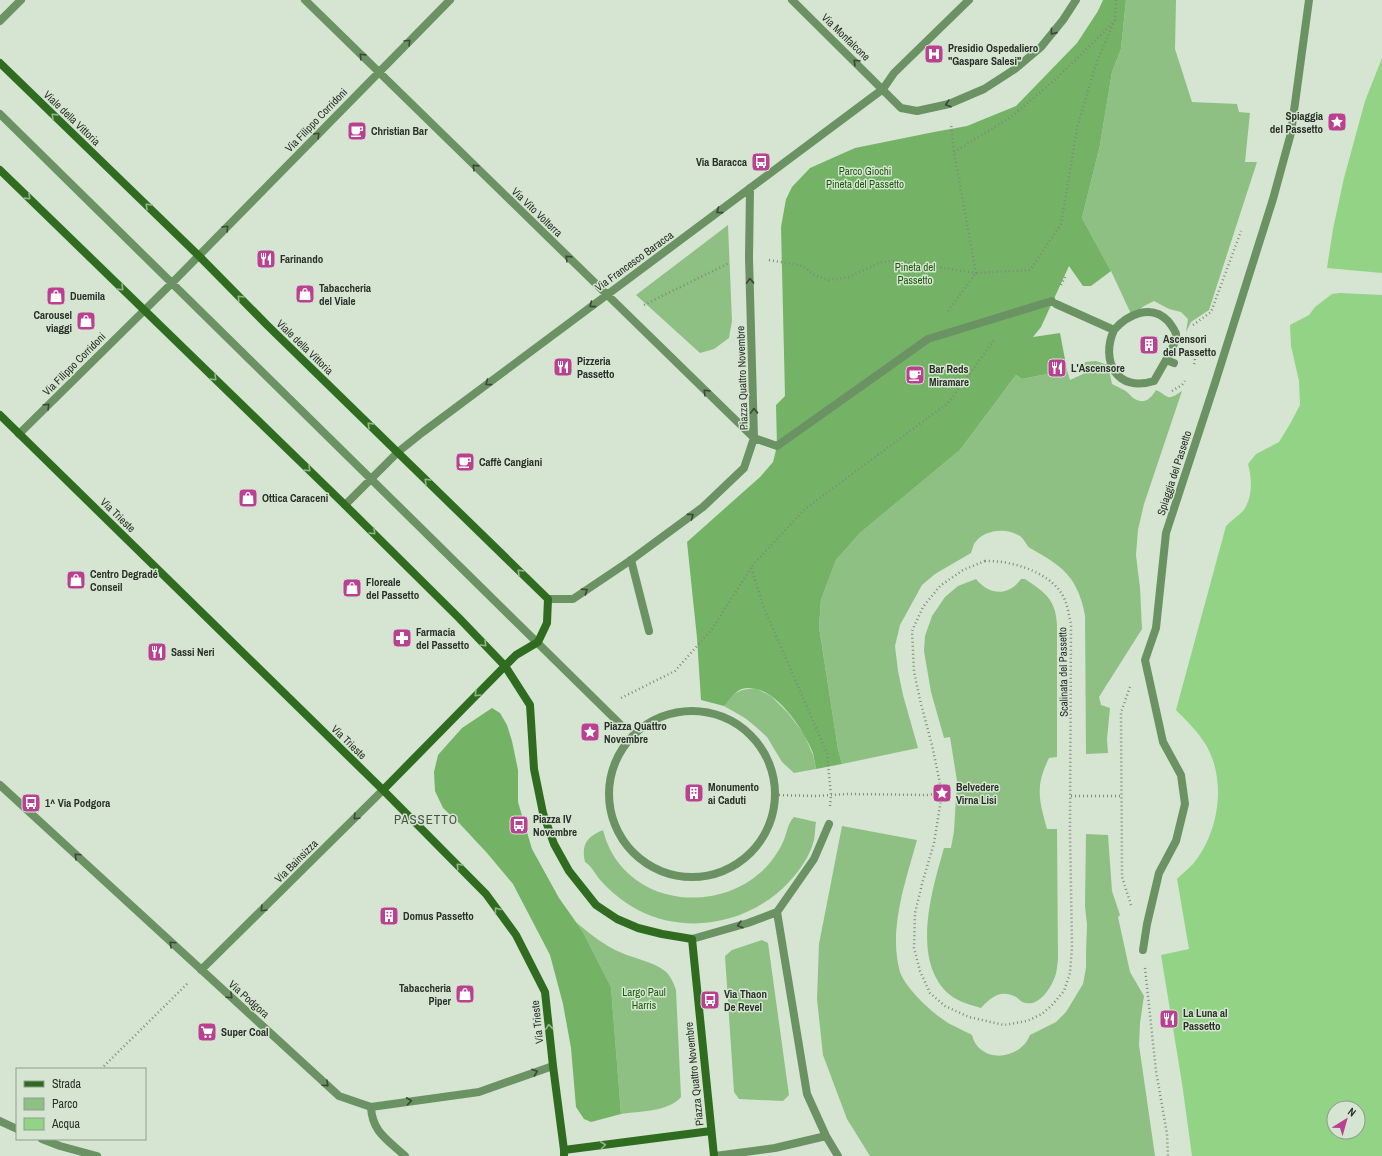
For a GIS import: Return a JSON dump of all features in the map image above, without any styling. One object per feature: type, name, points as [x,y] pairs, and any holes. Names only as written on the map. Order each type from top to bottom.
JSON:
[{"type":"street","points":[[0,21],[21,0]]},
{"type":"street","name":"Via Vito Volterra","points":[[305,0],[754,438]]},
{"type":"street","name":"Via Filippo Corridoni","points":[[198,255],[450,0]]},
{"type":"street","name":"Via Monfalcone","points":[[792,0],[902,108],[918,111],[949,104],[984,89],[1015,69],[1041,47],[1063,20],[1076,0]]},
{"type":"street","name":"Via Francesco Baracca","points":[[398,452],[422,432],[884,89],[894,74],[969,0]]},
{"type":"street","name":"Spiaggia del Passetto","points":[[1145,660],[1156,628],[1166,533],[1215,383],[1291,133],[1309,0]]},
{"type":"street","name":"Viale della Vittoria","points":[[0,63],[198,255],[267,326],[548,599]]},
{"type":"street","points":[[0,114],[620,724]]},
{"type":"street","points":[[0,170],[345,505],[459,618],[505,666],[530,705],[534,769],[543,814],[554,844],[569,871],[596,905],[617,919],[638,928],[692,939],[748,923],[777,912],[814,859],[829,824]]},
{"type":"street","name":"Piazza Quattro Novembre","points":[[548,599],[573,599],[631,560],[704,507],[744,468],[754,438],[749,258],[750,188]]},
{"type":"street","points":[[144,310],[198,255]]},
{"type":"street","points":[[754,438],[777,446],[928,339],[1054,302],[1114,330]]},
{"type":"street","name":"Via Filippo Corridoni","points":[[20,434],[144,310]]},
{"type":"street","points":[[1136,313],[1155,313],[1165,318],[1176,334],[1175,342],[1170,362],[1154,381],[1144,384],[1134,384],[1125,381],[1117,375],[1111,366],[1109,344],[1114,330],[1120,323],[1136,313]]},
{"type":"street","name":"Via Trieste","points":[[0,415],[383,790],[486,894],[516,935],[545,992],[564,1153]]},
{"type":"street","points":[[345,505],[398,452]]},
{"type":"street","points":[[631,560],[649,631]]},
{"type":"street","points":[[505,666],[516,655],[538,642],[547,623],[548,599]]},
{"type":"street","points":[[1143,950],[1147,924],[1160,873],[1176,841],[1185,804],[1181,775],[1163,742],[1145,660]]},
{"type":"street","name":"Via Bainsizza","points":[[201,970],[383,790],[505,666]]},
{"type":"street","points":[[703,711],[716,714],[745,730],[759,745],[768,760],[774,780],[775,794],[774,812],[770,825],[762,839],[750,854],[736,865],[720,872],[702,877],[680,876],[660,870],[646,863],[632,852],[615,827],[610,809],[609,787],[615,763],[624,746],[633,735],[648,723],[665,715],[678,712],[703,711]]},
{"type":"street","name":"Via Podgora","points":[[0,785],[339,1096],[371,1107],[479,1092],[553,1066]]},
{"type":"street","points":[[777,912],[807,1094],[826,1136],[838,1156]]},
{"type":"street","name":"Piazza Quattro Novembre","points":[[564,1153],[711,1131],[692,939]]},
{"type":"street","points":[[371,1107],[371,1118],[378,1131],[405,1156]]},
{"type":"street","points":[[0,1121],[16,1129]]},
{"type":"street","points":[[711,1131],[714,1156],[776,1148],[826,1136]]},
{"type":"street","points":[[47,1140],[61,1143],[97,1156]]},
{"type":"path","points":[[781,262],[803,266],[814,275],[829,280],[849,277],[881,262],[898,261],[976,273],[1030,270],[1061,224],[1077,128],[1097,62],[1115,20],[1116,0]]},
{"type":"path","points":[[954,152],[1016,112],[1058,78],[1115,20]]},
{"type":"path","points":[[928,339],[976,273],[954,152],[949,104]]},
{"type":"path","points":[[1190,327],[1211,312],[1240,231]]},
{"type":"path","points":[[637,309],[734,260],[749,258]]},
{"type":"path","points":[[606,709],[615,700],[675,671],[712,629],[751,567],[805,509],[948,403],[1015,313]]},
{"type":"path","name":"Scalinata del Passetto","points":[[985,561],[999,561],[1026,568],[1052,582],[1065,599],[1071,624],[1070,796],[1072,946],[1070,973],[1064,991],[1042,1014],[1027,1021],[1004,1025],[969,1017],[945,1006],[930,994],[914,948],[915,913],[934,843],[942,793],[914,672],[912,631],[923,607],[940,586],[962,570],[985,561]]},
{"type":"path","points":[[751,567],[764,608],[827,752],[831,794],[829,824]]},
{"type":"path","points":[[1145,660],[1130,686],[1121,712],[1122,877],[1132,911],[1147,924]]},
{"type":"path","points":[[775,794],[817,796],[831,794],[927,795],[942,793]]},
{"type":"path","points":[[1070,796],[1122,796]]},
{"type":"path","points":[[1143,950],[1156,1071],[1167,1134],[1168,1156]]},
{"type":"path","points":[[102,1068],[201,970]]},
{"type":"green space","name":"Pineta del Passetto","points":[[1103,0],[1126,0],[1121,49],[1112,72],[1100,145],[1082,218],[1111,271],[1091,286],[1083,286],[1069,266],[1041,327],[1033,337],[1060,333],[1067,370],[1022,379],[1016,375],[960,450],[860,533],[836,560],[821,600],[819,627],[838,749],[842,764],[816,769],[813,753],[809,743],[794,720],[775,699],[764,692],[753,688],[739,690],[724,706],[701,700],[697,638],[687,542],[760,477],[773,462],[777,446],[776,405],[785,396],[781,227],[786,199],[792,187],[810,168],[855,148],[967,126],[1016,106],[1077,43],[1098,11]]},
{"type":"green space","points":[[1126,0],[1176,0],[1175,49],[1192,102],[1237,104],[1239,112],[1250,113],[1245,162],[1257,162],[1209,310],[1191,322],[1186,332],[1188,319],[1181,312],[1169,309],[1154,301],[1144,306],[1132,316],[1111,271],[1082,218],[1100,145],[1112,72],[1121,49]]},
{"type":"green space","points":[[728,225],[732,321],[729,338],[714,349],[700,353],[636,295]]},
{"type":"green space","points":[[1096,361],[1108,365],[1112,384],[1125,390],[1133,398],[1139,401],[1147,400],[1156,390],[1168,397],[1182,391],[1144,504],[1138,530],[1136,555],[1140,588],[1142,629],[1099,697],[1101,705],[1110,708],[1107,739],[1108,753],[1086,754],[1085,616],[1082,602],[1076,588],[1071,579],[1062,569],[1029,547],[1020,536],[1007,531],[994,531],[978,539],[974,544],[971,553],[935,574],[922,585],[900,625],[895,646],[898,671],[918,748],[842,764],[838,749],[819,627],[821,600],[836,560],[860,533],[960,450],[1016,375],[1022,379],[1067,370],[1070,380],[1083,374],[1085,362]]},
{"type":"green space","points":[[976,579],[987,588],[998,592],[1010,589],[1021,579],[1025,579],[1044,593],[1052,603],[1057,625],[1057,757],[1049,758],[1040,785],[1040,801],[1047,829],[1057,829],[1058,960],[1056,972],[1047,992],[1035,1002],[1025,1003],[1011,995],[1001,994],[997,995],[981,1008],[957,1000],[950,995],[938,981],[930,964],[927,945],[930,904],[934,884],[944,848],[951,848],[954,831],[957,781],[950,737],[944,738],[931,692],[924,651],[925,636],[932,616],[945,597],[958,586]]},
{"type":"green space","points":[[755,688],[771,696],[788,713],[804,734],[813,755],[816,769],[794,773],[782,762],[767,737],[745,718],[724,706],[736,692]]},
{"type":"green space","points":[[492,708],[500,713],[507,725],[512,741],[518,770],[518,802],[532,849],[559,898],[583,932],[611,987],[621,1114],[591,1122],[584,1119],[576,1107],[571,1048],[563,1004],[550,955],[513,884],[487,853],[443,808],[435,791],[434,772],[438,755],[462,728]]},
{"type":"green space","points":[[794,817],[816,822],[812,846],[801,868],[774,896],[738,916],[718,921],[698,923],[677,922],[657,918],[638,910],[610,890],[585,862],[584,850],[586,842],[593,835],[603,830],[612,853],[625,871],[642,884],[661,893],[682,897],[703,897],[724,893],[743,885],[768,865],[781,846],[787,829]]},
{"type":"green space","points":[[842,826],[917,840],[904,888],[897,922],[897,956],[900,972],[903,979],[914,994],[936,1014],[950,1024],[972,1035],[976,1044],[983,1051],[991,1055],[1000,1056],[1018,1050],[1025,1044],[1030,1035],[1056,1022],[1066,1012],[1083,984],[1086,968],[1087,925],[1085,906],[1086,834],[1108,835],[1112,891],[1120,915],[1118,917],[1130,972],[1144,996],[1140,1023],[1139,1045],[1155,1156],[870,1156],[847,1119],[823,1055],[817,999],[819,944]]},
{"type":"green space","name":"Largo Paul Harris","points":[[576,922],[610,947],[661,968],[672,980],[676,990],[681,1097],[669,1106],[653,1110],[621,1114],[611,987],[583,932]]},
{"type":"green space","points":[[762,940],[768,943],[789,1095],[783,1101],[739,1099],[734,1092],[725,956],[732,950]]},
{"type":"water","points":[[1382,58],[1382,273],[1327,268],[1333,229],[1344,178],[1365,101]]},
{"type":"water","points":[[1332,294],[1382,295],[1382,1156],[1192,1156],[1182,1083],[1161,955],[1189,949],[1177,879],[1193,864],[1209,837],[1214,822],[1218,790],[1213,759],[1206,745],[1196,731],[1176,710],[1226,526],[1243,511],[1249,500],[1251,482],[1248,464],[1256,454],[1279,442],[1300,405],[1299,381],[1291,346],[1290,325],[1309,315],[1315,307]]},
{"type":"place","name":"Presidio Ospedaliero \"Gaspare Salesi\"","points":[[934,54]]},
{"type":"place","name":"Spiaggia del Passetto","points":[[1337,122]]},
{"type":"place","name":"Christian Bar","points":[[357,131]]},
{"type":"place","name":"Via Baracca","points":[[761,162]]},
{"type":"place","name":"Farinando","points":[[266,259]]},
{"type":"place","name":"Tabaccheria del Viale","points":[[305,294]]},
{"type":"place","name":"Duemila","points":[[56,296]]},
{"type":"place","name":"Carousel viaggi","points":[[86,321]]},
{"type":"place","name":"Ascensori del Passetto","points":[[1149,345]]},
{"type":"place","name":"Pizzeria Passetto","points":[[563,367]]},
{"type":"place","name":"L'Ascensore","points":[[1057,368]]},
{"type":"place","name":"Bar Reds Miramare","points":[[915,375]]},
{"type":"place","name":"Caffè Cangiani","points":[[465,462]]},
{"type":"place","name":"Ottica Caraceni","points":[[248,498]]},
{"type":"place","name":"Centro Degradé Conseil","points":[[76,580]]},
{"type":"place","name":"Floreale del Passetto","points":[[352,588]]},
{"type":"place","name":"Farmacia del Passetto","points":[[402,638]]},
{"type":"place","name":"Sassi Neri","points":[[157,652]]},
{"type":"place","name":"Piazza Quattro Novembre","points":[[590,732]]},
{"type":"place","name":"Monumento ai Caduti","points":[[694,793]]},
{"type":"place","name":"Belvedere Virna Lisi","points":[[942,793]]},
{"type":"place","name":"1^ Via Podgora","points":[[31,803]]},
{"type":"place","name":"Piazza IV Novembre","points":[[519,825]]},
{"type":"place","name":"Domus Passetto","points":[[389,916]]},
{"type":"place","name":"Tabaccheria Piper","points":[[465,994]]},
{"type":"place","name":"Via Thaon De Revel","points":[[710,1000]]},
{"type":"place","name":"La Luna al Passetto","points":[[1169,1019]]},
{"type":"place","name":"Super Coal","points":[[207,1032]]},
{"type":"district","name":"PASSETTO","points":[[426,819]]},
{"type":"park label","name":"Parco Giochi Pineta del Passetto","points":[[865,177]]}]
